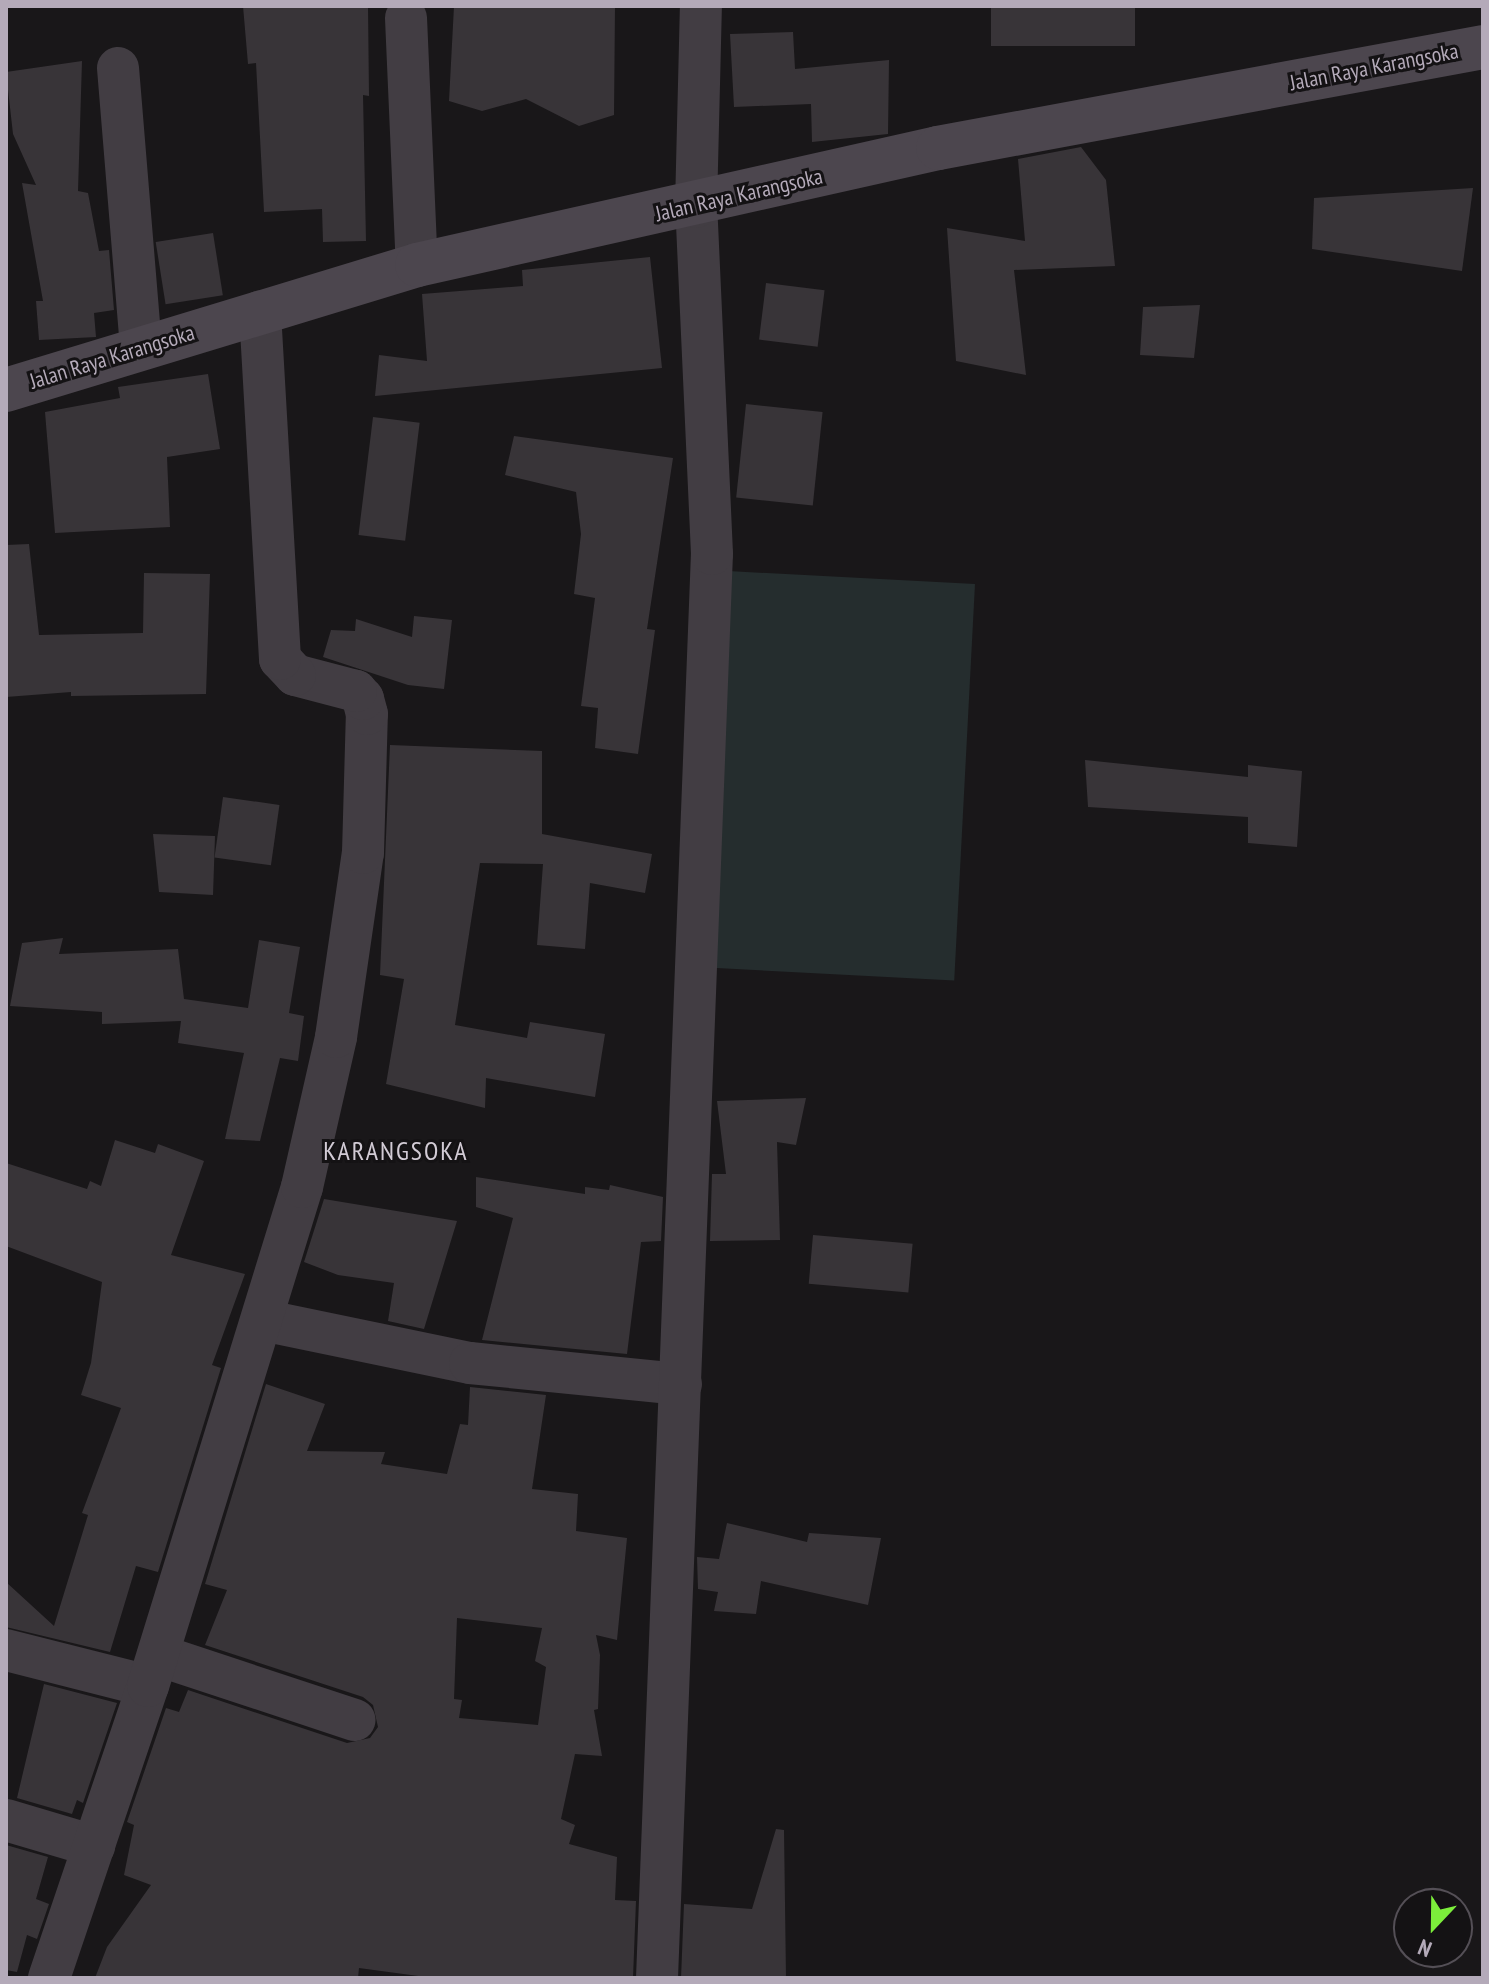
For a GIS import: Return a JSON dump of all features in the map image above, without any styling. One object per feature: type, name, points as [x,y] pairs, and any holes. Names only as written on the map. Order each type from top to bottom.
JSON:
[{"type":"main road","name":"Jalan Raya Karangsoka","points":[[6,390],[417,265],[696,207],[938,148],[1483,47]]},
{"type":"street","points":[[657,1978],[712,554],[696,207],[701,6]]},
{"type":"street","points":[[406,18],[417,265]]},
{"type":"street","points":[[118,68],[141,348]]},
{"type":"street","points":[[49,1978],[153,1670],[302,1187],[336,1037],[363,853],[367,714],[356,691],[295,675],[280,659],[260,312]]},
{"type":"street","points":[[262,1320],[470,1363],[681,1384]]},
{"type":"street","points":[[6,1650],[153,1670],[355,1720]]},
{"type":"street","points":[[6,1820],[94,1846]]},
{"type":"shaded area","points":[[723,571],[975,584],[954,980],[703,967]]},
{"type":"building","points":[[243,6],[368,6],[369,96],[363,95],[366,241],[323,242],[322,209],[264,212],[256,63],[248,64]]},
{"type":"building","points":[[454,6],[615,6],[614,115],[579,126],[526,99],[482,111],[449,101]]},
{"type":"building","points":[[991,6],[1135,6],[1135,46],[991,46]]},
{"type":"building","points":[[793,32],[795,69],[889,60],[888,134],[812,142],[811,104],[734,107],[730,34]]},
{"type":"building","points":[[82,61],[78,191],[88,193],[99,251],[109,250],[114,310],[94,313],[96,337],[39,340],[36,301],[43,301],[22,183],[36,185],[13,134],[6,72]]},
{"type":"building","points":[[1081,147],[1106,180],[1115,266],[1014,270],[1026,375],[956,361],[947,228],[1025,241],[1018,159]]},
{"type":"building","points":[[1473,188],[1462,271],[1312,249],[1314,198]]},
{"type":"building","points":[[213,233],[223,295],[166,304],[156,242]]},
{"type":"building","points":[[650,257],[662,368],[375,396],[379,355],[427,361],[422,294],[523,286],[522,270]]},
{"type":"building","points":[[766,283],[825,290],[818,347],[759,340]]},
{"type":"building","points":[[1200,305],[1194,358],[1140,355],[1143,307]]},
{"type":"building","points":[[208,374],[220,449],[167,457],[170,527],[55,533],[45,412],[120,398],[118,387]]},
{"type":"building","points":[[746,404],[823,412],[813,506],[736,497]]},
{"type":"building","points":[[373,417],[420,423],[405,541],[358,535]]},
{"type":"building","points":[[514,436],[673,458],[647,629],[655,630],[638,754],[595,748],[598,708],[581,706],[595,598],[574,594],[581,534],[576,492],[505,475]]},
{"type":"building","points":[[29,544],[39,635],[143,633],[144,573],[210,574],[206,694],[71,696],[71,692],[6,697],[6,545]]},
{"type":"building","points":[[414,616],[452,620],[444,689],[408,685],[323,657],[331,630],[355,631],[356,619],[412,637]]},
{"type":"building","points":[[390,745],[542,751],[542,834],[652,854],[645,893],[590,883],[585,949],[537,945],[543,864],[480,863],[455,1025],[527,1038],[530,1022],[605,1034],[595,1097],[486,1078],[485,1108],[386,1084],[404,979],[380,975]]},
{"type":"building","points":[[1085,760],[1248,777],[1248,765],[1302,771],[1297,847],[1248,843],[1248,817],[1088,807]]},
{"type":"building","points":[[223,797],[279,805],[271,865],[215,857]]},
{"type":"building","points":[[153,834],[215,836],[213,895],[159,892]]},
{"type":"building","points":[[63,938],[59,954],[178,949],[184,999],[248,1008],[259,940],[300,947],[289,1013],[304,1016],[298,1061],[280,1058],[260,1141],[225,1139],[244,1053],[178,1043],[181,1021],[102,1024],[102,1012],[10,1006],[22,943]]},
{"type":"building","points":[[806,1098],[796,1145],[777,1142],[780,1240],[710,1241],[712,1174],[726,1174],[717,1101]]},
{"type":"building","points":[[115,1140],[155,1153],[158,1144],[204,1161],[171,1255],[245,1274],[212,1365],[221,1368],[158,1572],[136,1566],[110,1652],[6,1627],[6,1582],[54,1626],[88,1515],[82,1513],[121,1408],[81,1395],[91,1363],[102,1282],[6,1246],[6,1163],[87,1189],[90,1181],[101,1186]]},
{"type":"building","points":[[476,1177],[585,1194],[585,1187],[609,1190],[610,1185],[663,1197],[661,1241],[641,1242],[627,1354],[482,1340],[513,1218],[476,1207]]},
{"type":"building","points":[[324,1199],[457,1221],[424,1329],[388,1321],[394,1283],[338,1275],[304,1262]]},
{"type":"building","points":[[813,1235],[913,1244],[908,1293],[809,1284]]},
{"type":"building","points":[[266,1384],[325,1404],[307,1451],[385,1452],[381,1464],[447,1474],[460,1424],[468,1425],[470,1387],[546,1395],[532,1489],[578,1494],[576,1531],[627,1538],[617,1640],[596,1635],[600,1655],[598,1709],[594,1710],[602,1756],[575,1754],[561,1819],[575,1825],[569,1844],[617,1857],[615,1900],[636,1901],[633,1978],[433,1978],[359,1968],[358,1978],[95,1978],[107,1947],[151,1885],[124,1875],[134,1825],[127,1822],[166,1708],[179,1712],[188,1690],[347,1743],[370,1738],[378,1727],[373,1705],[363,1697],[205,1645],[227,1590],[205,1584]],"holes":[[[457,1618],[542,1628],[535,1661],[546,1667],[538,1725],[459,1718],[462,1700],[454,1699]]]},
{"type":"building","points":[[727,1523],[807,1542],[809,1533],[881,1538],[868,1605],[761,1581],[756,1614],[714,1611],[718,1592],[698,1589],[697,1557],[719,1559]]},
{"type":"building","points":[[44,1684],[117,1703],[83,1803],[77,1800],[72,1814],[17,1798]]},
{"type":"building","points":[[776,1829],[784,1830],[786,1978],[681,1978],[684,1904],[752,1909]]},
{"type":"building","points":[[6,1845],[48,1857],[36,1899],[49,1904],[37,1939],[27,1935],[17,1972],[6,1970]]},
{"type":"district","name":"KARANGSOKA","points":[[396,1151]]}]
